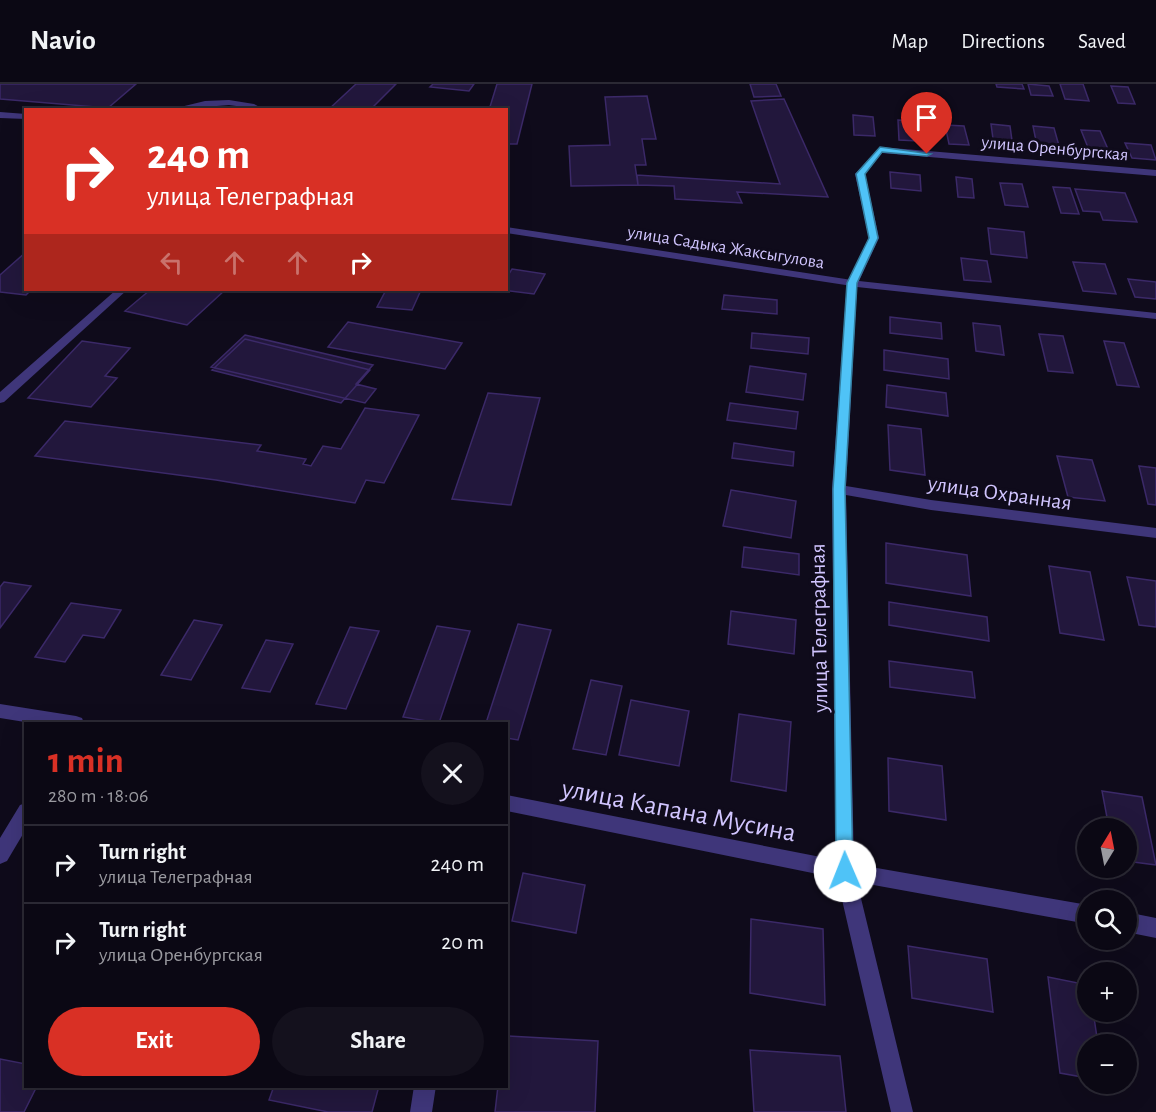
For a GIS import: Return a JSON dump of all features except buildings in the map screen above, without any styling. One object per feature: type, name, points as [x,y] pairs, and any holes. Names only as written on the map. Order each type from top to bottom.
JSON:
[{"type":"street","points":[[182,108],[203,104],[245,105],[255,108]]},
{"type":"street","points":[[0,115],[24,117]]},
{"type":"street","name":"улица Оренбургская","points":[[880,150],[1156,173]]},
{"type":"street","name":"улица Телеграфная","points":[[880,150],[861,174],[874,238],[852,283],[839,489],[845,871],[902,1112]]},
{"type":"street","name":"улица Садыка Жаксыгулова","points":[[508,230],[852,283],[1156,316]]},
{"type":"street","points":[[0,399],[121,291]]},
{"type":"street","name":"улица Охранная","points":[[839,489],[932,505],[1156,533]]},
{"type":"street","points":[[0,711],[70,722]]},
{"type":"street","name":"улица Капана Мусина","points":[[508,803],[845,871],[1077,913]]},
{"type":"street","points":[[0,855],[24,814]]},
{"type":"street","points":[[1137,924],[1156,928]]},
{"type":"street","points":[[421,1112],[425,1088]]},
{"type":"route","points":[[845,871],[839,489],[852,283],[874,238],[861,174],[880,150],[927,154]]}]
